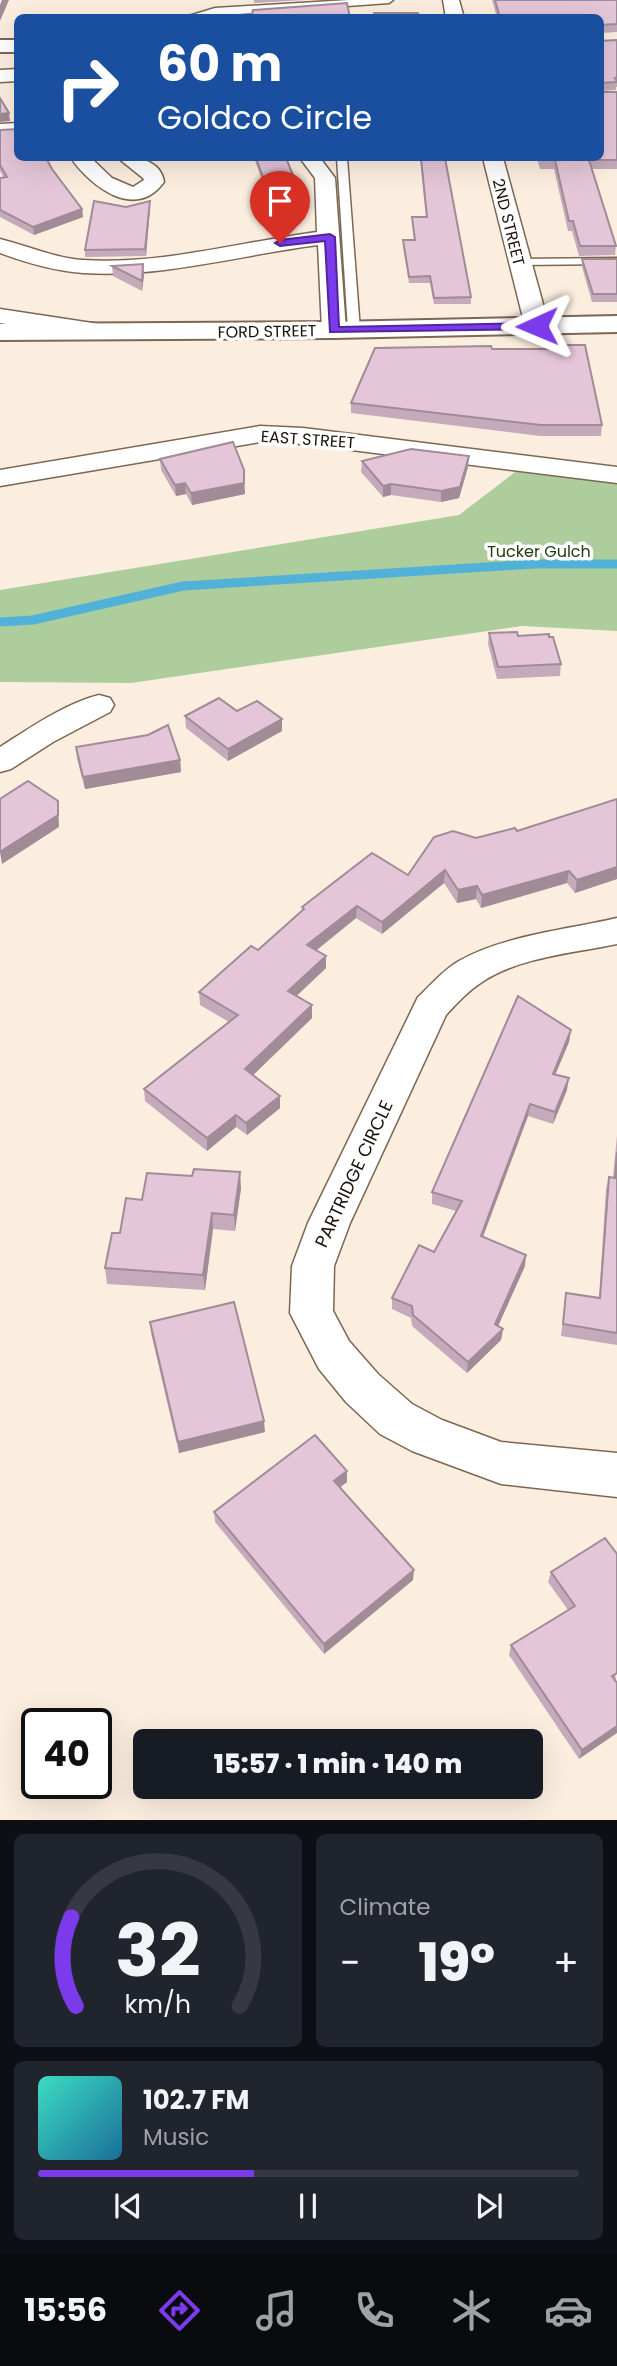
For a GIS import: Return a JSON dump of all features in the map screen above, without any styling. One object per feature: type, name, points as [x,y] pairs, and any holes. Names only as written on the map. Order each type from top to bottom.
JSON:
[{"type":"street","points":[[82,161],[89,170],[116,191],[128,193],[149,188],[154,182],[153,175],[132,161]]},
{"type":"street","points":[[312,161],[325,178],[330,237],[344,330]]},
{"type":"street","name":"2ND STREET","points":[[494,161],[518,262],[537,326]]},
{"type":"street","points":[[0,246],[60,266],[110,269],[160,264],[330,237]]},
{"type":"street","points":[[0,316],[106,332]]},
{"type":"street","name":"FORD STREET","points":[[0,332],[344,330],[617,324]]},
{"type":"street","name":"EAST STREET","points":[[0,478],[260,434],[303,436],[617,475]]},
{"type":"street","points":[[0,762],[42,735],[99,705]]},
{"type":"street","name":"PARTRIDGE CIRCLE","points":[[617,931],[516,955],[473,970],[432,1007],[329,1223],[313,1266],[311,1312],[334,1355],[362,1388],[396,1419],[428,1436],[500,1463],[617,1475]]},
{"type":"lane","points":[[203,14],[389,0]]},
{"type":"lane","points":[[342,161],[344,330]]},
{"type":"lane","points":[[518,262],[617,261]]},
{"type":"green space","name":"Tucker Gulch","points":[[519,469],[617,482],[617,631],[522,626],[131,683],[0,682],[0,590],[459,515]]},
{"type":"building","points":[[495,0],[617,0],[617,24],[604,25],[604,14],[499,14]]},
{"type":"building","points":[[347,3],[349,14],[252,14],[253,10]]},
{"type":"building","points":[[374,13],[418,14],[374,14]]},
{"type":"building","points":[[617,40],[617,82],[604,83],[604,41]]},
{"type":"building","points":[[604,92],[617,92],[617,160],[604,160]]},
{"type":"building","points":[[0,98],[9,113],[0,114]]},
{"type":"building","points":[[14,129],[14,161],[48,161],[82,209],[33,227],[0,210],[0,178],[7,177],[0,165],[0,130]]},
{"type":"building","points":[[257,161],[287,161],[297,185],[268,191]]},
{"type":"building","points":[[421,161],[446,161],[471,297],[434,298],[430,276],[409,277],[403,240],[415,240],[412,217],[427,217]]},
{"type":"building","points":[[555,161],[589,161],[616,246],[580,246],[573,221],[569,221]]},
{"type":"building","points":[[94,201],[126,207],[150,201],[145,249],[85,250]]},
{"type":"building","points":[[582,259],[617,259],[617,294],[593,294]]},
{"type":"building","points":[[143,264],[142,281],[112,266]]},
{"type":"building","points":[[552,345],[585,345],[602,425],[541,425],[351,403],[375,348],[491,346],[492,349],[553,349]]},
{"type":"building","points":[[233,442],[244,470],[244,483],[191,493],[185,483],[175,485],[160,459]]},
{"type":"building","points":[[411,449],[469,456],[460,487],[441,491],[391,484],[383,486],[362,461]]},
{"type":"building","points":[[517,632],[518,636],[549,634],[549,637],[553,637],[561,664],[498,667],[489,633]]},
{"type":"building","points":[[219,698],[237,711],[257,701],[282,719],[228,749],[185,716]]},
{"type":"building","points":[[168,725],[180,760],[83,777],[76,747],[148,735]]},
{"type":"building","points":[[28,781],[58,801],[58,815],[0,852],[0,799]]},
{"type":"building","points":[[617,799],[617,867],[577,880],[569,871],[482,895],[477,886],[458,890],[445,870],[382,922],[357,906],[307,945],[326,956],[288,991],[312,1005],[245,1069],[280,1096],[246,1123],[236,1115],[207,1138],[144,1089],[238,1015],[199,992],[251,946],[258,950],[304,909],[302,907],[372,853],[408,875],[434,837],[453,831],[476,838],[515,828],[517,831]]},
{"type":"building","points":[[518,996],[571,1030],[553,1074],[569,1078],[555,1112],[530,1104],[481,1236],[526,1255],[495,1324],[503,1329],[468,1362],[413,1315],[412,1306],[392,1298],[419,1245],[434,1252],[462,1201],[432,1192]]},
{"type":"building","points":[[617,1152],[617,1333],[563,1324],[566,1293],[600,1298],[609,1177],[615,1178]]},
{"type":"building","points":[[194,1169],[240,1172],[234,1215],[212,1213],[203,1275],[105,1268],[112,1233],[120,1233],[126,1198],[142,1200],[147,1173],[192,1176]]},
{"type":"building","points":[[234,1302],[264,1421],[178,1442],[150,1322]]},
{"type":"building","points":[[315,1435],[347,1471],[334,1481],[414,1570],[324,1644],[214,1512]]},
{"type":"building","points":[[605,1538],[617,1554],[617,1673],[612,1676],[617,1683],[617,1726],[582,1750],[511,1645],[575,1606],[551,1572]]},
{"type":"waterway","name":"Tucker Gulch","points":[[0,622],[33,620],[183,586],[535,564],[617,564]]},
{"type":"route","points":[[280,243],[330,237],[334,330],[537,326]]}]
